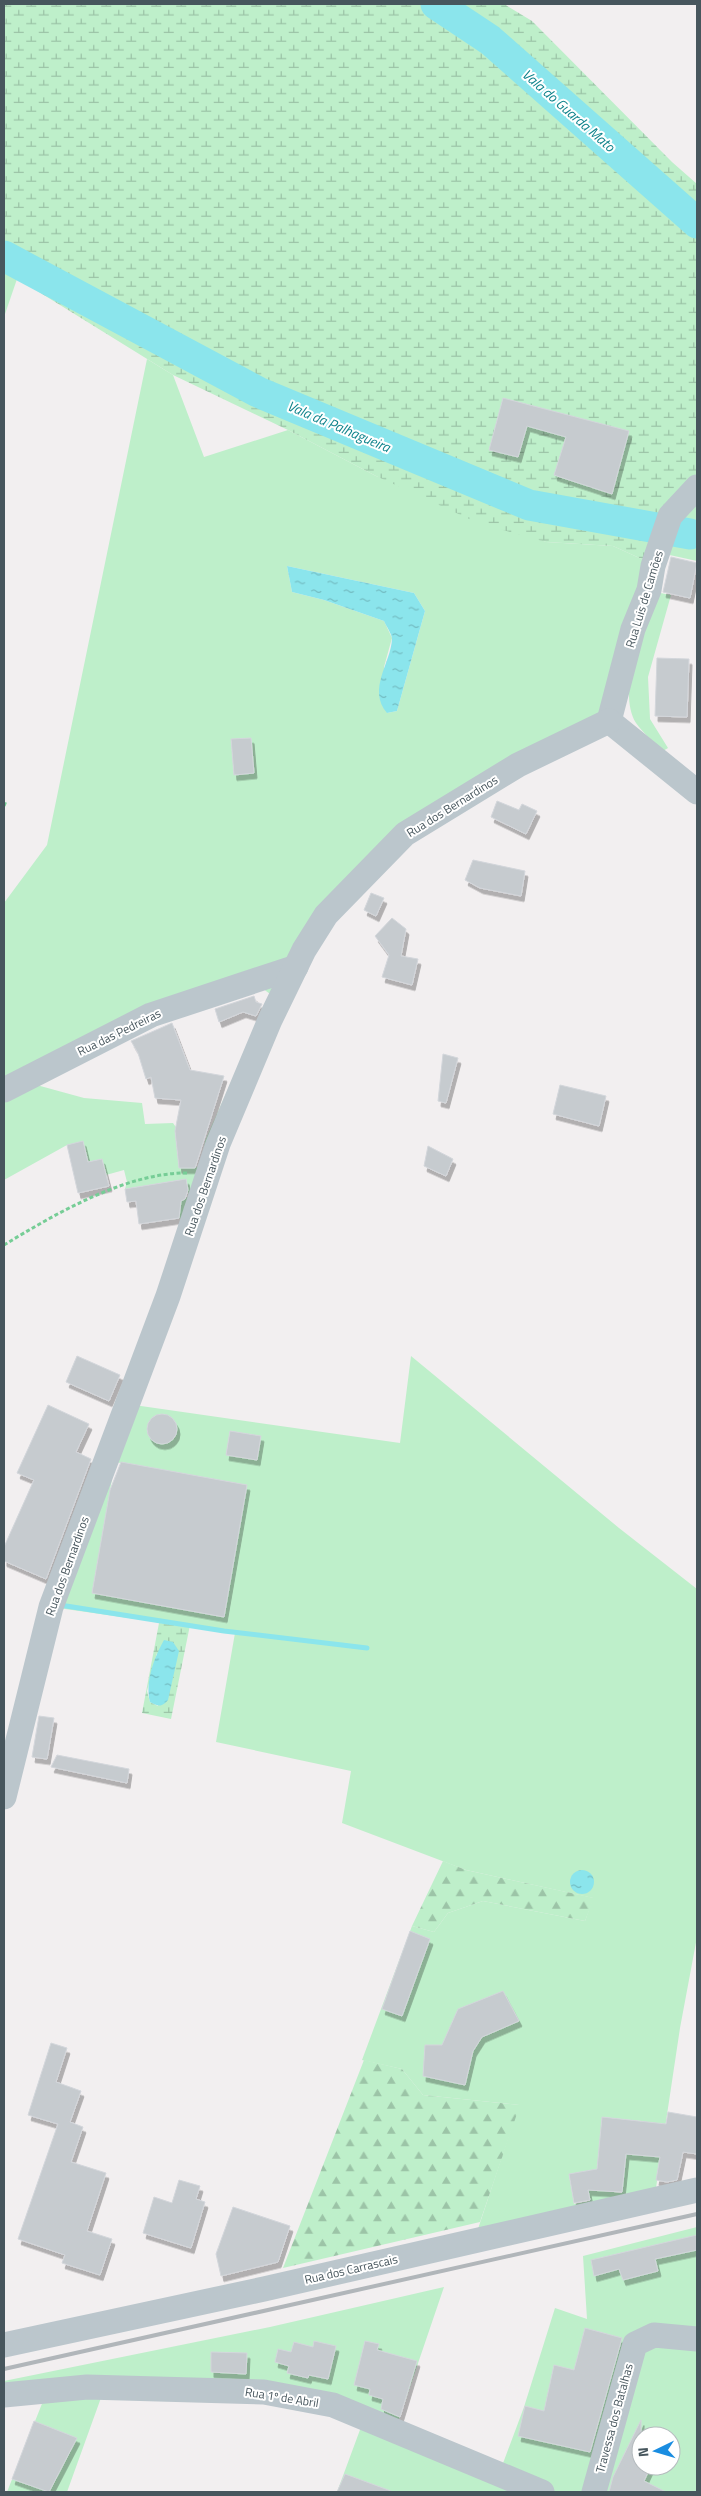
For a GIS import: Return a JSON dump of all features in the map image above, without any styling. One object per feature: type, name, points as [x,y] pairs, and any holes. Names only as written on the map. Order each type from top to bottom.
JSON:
[{"type":"street","name":"Rua Luis de Camões","points":[[609,721],[633,629],[648,590],[670,516],[697,487]]},
{"type":"street","points":[[609,721],[697,792]]},
{"type":"street","name":"Rua dos Bernardinos","points":[[4,1797],[51,1607],[168,1296],[218,1144],[270,1020],[296,967],[326,915],[405,834],[518,765],[609,721]]},
{"type":"street","name":"Rua das Pedreiras","points":[[4,1090],[151,1015],[296,967]]},
{"type":"street","name":"Rua dos Carrascais","points":[[4,2344],[254,2292],[697,2190]]},
{"type":"street","name":"Travessa dos Batalhas","points":[[594,2492],[635,2344],[654,2335],[697,2339]]},
{"type":"street","name":"Rua 1º de Abril","points":[[4,2395],[87,2387],[264,2392],[333,2405],[542,2492]]},
{"type":"path","points":[[4,806],[6,801]]},
{"type":"path","points":[[4,1245],[70,1206],[139,1181],[172,1172],[208,1173]]},
{"type":"green space","points":[[4,4],[504,4],[532,21],[672,162],[697,184],[697,475],[646,561],[613,546],[546,542],[478,523],[376,476],[288,430],[173,375],[18,279],[4,273]]},
{"type":"green space","points":[[4,273],[17,279],[4,317]]},
{"type":"green space","points":[[147,359],[173,375],[204,457],[288,430],[376,476],[546,542],[613,546],[646,561],[602,714],[405,834],[326,915],[192,1224],[179,1218],[181,1201],[189,1196],[186,1179],[125,1189],[127,1182],[124,1170],[106,1175],[102,1159],[88,1162],[83,1142],[67,1145],[4,1180],[4,903],[47,845]],"holes":[[[287,566],[414,593],[425,611],[397,711],[387,713],[384,667],[392,638],[384,621],[324,600],[292,592]],[[251,738],[254,773],[234,775],[231,740]],[[262,988],[270,994],[205,1141],[202,1167],[179,1168],[175,1132],[180,1133],[173,1123],[145,1124],[142,1103],[84,1098],[33,1084],[170,1019]]]},
{"type":"green space","points":[[697,487],[697,527],[669,520]]},
{"type":"green space","points":[[669,520],[697,528],[697,547],[670,541]]},
{"type":"green space","points":[[668,541],[697,547],[697,561],[665,554]]},
{"type":"green space","points":[[655,592],[671,595],[648,677],[650,719],[668,748],[663,751],[636,723],[631,709],[629,693],[634,658]]},
{"type":"green space","points":[[411,1356],[619,1528],[697,1589],[697,1937],[680,2028],[656,2188],[476,2235],[519,2105],[423,2095],[402,2069],[362,2060],[412,1926],[434,1932],[448,1913],[483,1901],[585,1921],[593,1898],[466,1870],[342,1823],[351,1771],[216,1742],[235,1633],[51,1607],[127,1404],[400,1443]],"holes":[[[230,1431],[261,1436],[257,1460],[226,1455]],[[115,1462],[247,1485],[223,1617],[92,1593]],[[602,2117],[641,2121],[637,2155],[626,2154],[622,2193],[604,2191],[605,2176],[597,2173]],[[585,2172],[590,2201],[574,2204],[569,2175]]]},
{"type":"green space","points":[[159,1623],[190,1625],[171,1719],[142,1713]],"holes":[[[157,1653],[158,1706],[150,1702],[147,1691]]]},
{"type":"green space","points":[[443,1861],[466,1870],[594,1898],[585,1921],[483,1901],[448,1913],[434,1932],[412,1926]]},
{"type":"green space","points":[[364,2060],[402,2069],[423,2095],[520,2105],[480,2222],[283,2268]]},
{"type":"green space","points":[[697,2227],[697,2492],[337,2492],[364,2419],[333,2405],[102,2395],[67,2492],[7,2492],[47,2391],[4,2395],[4,2381],[270,2327],[444,2287],[398,2422],[499,2474],[524,2407],[555,2308],[587,2319],[583,2256]]},
{"type":"water","points":[[287,566],[414,593],[425,611],[397,711],[387,713],[381,704],[379,695],[392,639],[384,621],[324,600],[292,592]]},
{"type":"water","points":[[164,1640],[173,1642],[179,1651],[168,1700],[159,1706],[150,1702],[149,1686],[154,1662]]},
{"type":"water","points":[[582,1870],[591,1873],[594,1882],[591,1891],[582,1894],[573,1891],[570,1882],[573,1873]]},
{"type":"building","points":[[503,398],[629,431],[612,494],[554,475],[566,437],[527,426],[518,457],[489,450]]},
{"type":"building","points":[[671,557],[697,563],[690,598],[663,592]]},
{"type":"building","points":[[657,658],[689,659],[687,717],[655,716]]},
{"type":"building","points":[[251,738],[254,773],[234,775],[231,739]]},
{"type":"building","points":[[497,801],[519,810],[522,804],[537,811],[526,834],[491,817]]},
{"type":"building","points":[[473,860],[525,871],[521,896],[480,888],[465,880]]},
{"type":"building","points":[[371,893],[384,898],[376,916],[364,910]]},
{"type":"building","points":[[392,918],[406,929],[401,956],[418,959],[412,985],[382,977],[389,955],[375,936]]},
{"type":"building","points":[[254,996],[256,1002],[262,1004],[256,1016],[243,1012],[219,1022],[215,1009]]},
{"type":"building","points":[[172,1023],[190,1070],[224,1076],[195,1168],[179,1168],[175,1131],[181,1100],[155,1098],[151,1077],[146,1079],[138,1053],[131,1041]]},
{"type":"building","points":[[443,1054],[458,1058],[446,1103],[438,1101]]},
{"type":"building","points":[[560,1085],[606,1096],[599,1126],[553,1114]]},
{"type":"building","points":[[83,1141],[88,1162],[102,1159],[109,1186],[78,1193],[67,1145]]},
{"type":"building","points":[[428,1146],[453,1159],[446,1176],[424,1166]]},
{"type":"building","points":[[186,1179],[188,1190],[185,1199],[181,1201],[179,1218],[139,1224],[136,1201],[127,1202],[125,1189]]},
{"type":"building","points":[[77,1356],[120,1375],[109,1401],[66,1382]]},
{"type":"building","points":[[48,1405],[89,1424],[76,1452],[91,1459],[46,1579],[4,1561],[4,1547],[34,1480],[17,1473]]},
{"type":"building","points":[[162,1414],[173,1418],[177,1429],[173,1440],[162,1444],[151,1440],[147,1429],[151,1418]]},
{"type":"building","points":[[230,1431],[261,1436],[257,1460],[226,1455]]},
{"type":"building","points":[[121,1462],[247,1485],[224,1617],[92,1593],[110,1490]]},
{"type":"building","points":[[39,1716],[54,1718],[47,1759],[32,1757]]},
{"type":"building","points":[[57,1755],[129,1769],[127,1783],[51,1767]]},
{"type":"building","points":[[410,1931],[430,1939],[402,2016],[382,2009]]},
{"type":"building","points":[[503,1991],[519,2021],[482,2037],[473,2051],[465,2085],[423,2076],[425,2045],[442,2045],[458,2009]]},
{"type":"building","points":[[51,2043],[67,2048],[56,2082],[81,2091],[70,2122],[83,2127],[71,2162],[106,2173],[87,2231],[112,2239],[100,2275],[62,2263],[65,2255],[18,2239],[58,2124],[28,2115]]},
{"type":"building","points":[[668,2112],[697,2117],[697,2154],[683,2152],[677,2180],[667,2182],[656,2180],[660,2157],[626,2154],[622,2192],[588,2190],[590,2200],[574,2203],[569,2174],[597,2169],[602,2117],[666,2124]]},
{"type":"building","points":[[179,2180],[200,2186],[196,2199],[205,2202],[191,2248],[143,2233],[154,2197],[172,2203]]},
{"type":"building","points":[[233,2207],[290,2226],[278,2262],[221,2276],[216,2254]]},
{"type":"building","points":[[697,2235],[697,2250],[655,2259],[658,2271],[623,2280],[619,2269],[594,2276],[591,2260]]},
{"type":"building","points":[[585,2328],[622,2338],[590,2452],[518,2436],[525,2406],[544,2411],[554,2365],[574,2370]]},
{"type":"building","points":[[314,2341],[336,2346],[328,2379],[309,2375],[308,2378],[287,2373],[289,2366],[275,2362],[278,2349],[291,2352],[294,2342],[313,2347]]},
{"type":"building","points":[[365,2341],[379,2344],[377,2350],[417,2361],[400,2417],[381,2409],[383,2399],[369,2395],[370,2389],[354,2385]]},
{"type":"building","points":[[211,2352],[247,2353],[246,2374],[211,2372]]},
{"type":"building","points":[[34,2421],[77,2438],[49,2492],[12,2479]]},
{"type":"building","points":[[631,2440],[631,2476],[646,2476],[644,2481],[666,2492],[609,2492],[613,2477]]},
{"type":"building","points":[[345,2474],[391,2491],[391,2492],[337,2492]]},
{"type":"waterway","name":"Vala do Guarda Mato","points":[[436,4],[490,40],[697,223]]},
{"type":"waterway","name":"Vala da Palhagueira","points":[[4,256],[258,392],[529,505],[690,534]]},
{"type":"waterway","name":"Vala da Palhagueira","points":[[690,534],[697,535]]},
{"type":"waterway","points":[[60,1605],[224,1631],[367,1648]]},
{"type":"railway","points":[[4,2369],[697,2214]]}]
